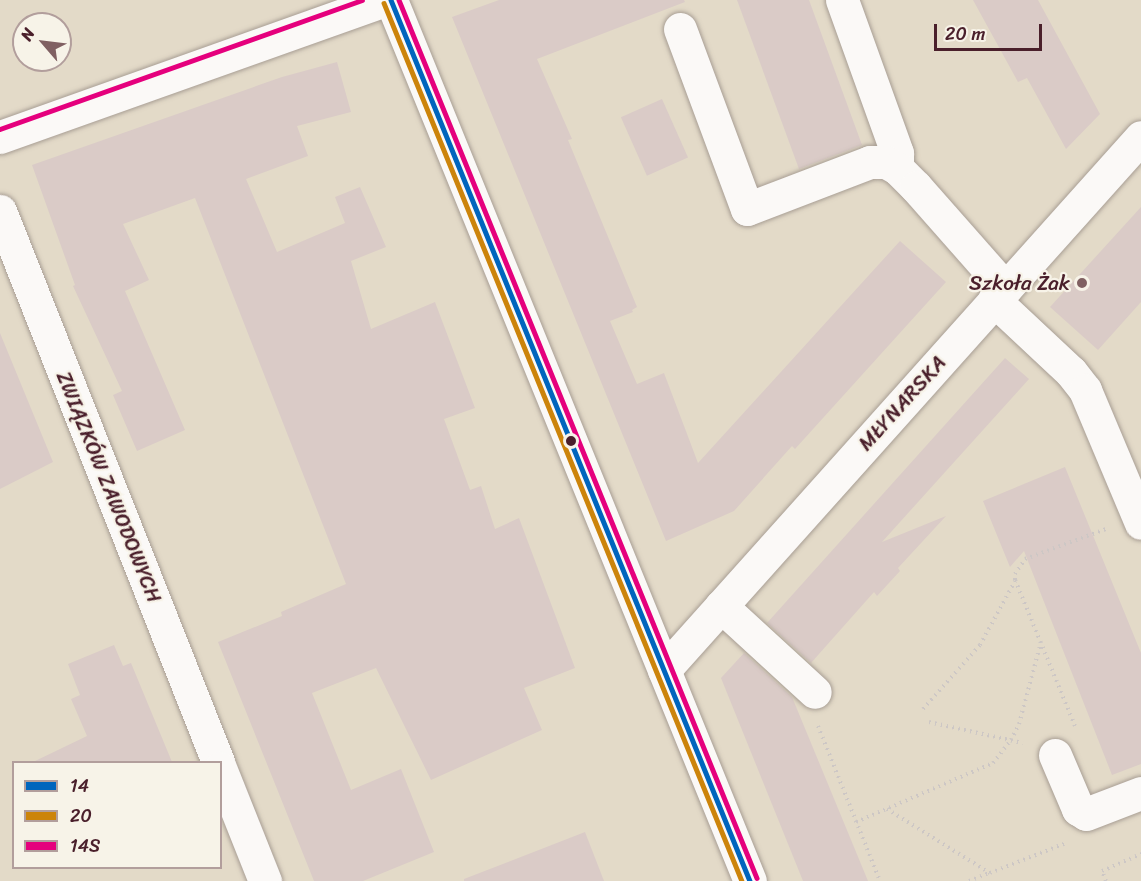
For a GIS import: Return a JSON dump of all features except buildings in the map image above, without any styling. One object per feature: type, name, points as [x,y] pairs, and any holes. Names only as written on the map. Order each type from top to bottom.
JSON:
[{"type":"street","points":[[0,137],[384,0]]},
{"type":"street","points":[[391,0],[750,881]]},
{"type":"street","points":[[842,0],[897,153],[897,168]]},
{"type":"street","points":[[680,29],[747,209],[870,162],[886,162],[897,168],[1000,294],[1085,390],[1127,525]]},
{"type":"street","name":"MŁYNARSKA","points":[[664,670],[1141,137]]},
{"type":"street","name":"ZWIĄZKÓW ZAWODOWYCH","points":[[0,211],[219,761]]},
{"type":"street","points":[[721,606],[806,684]]},
{"type":"street","points":[[1056,745],[1078,809],[1086,814],[1141,793]]},
{"type":"street","points":[[222,773],[266,881]]},
{"type":"path","points":[[923,709],[980,645],[1015,580],[1019,566],[1025,559],[1127,525]]},
{"type":"path","points":[[929,722],[1011,740],[1056,745],[1041,642],[1015,580]]},
{"type":"path","points":[[856,822],[993,763],[1011,740],[1019,724],[1041,642]]},
{"type":"path","points":[[806,684],[880,881]]},
{"type":"path","points":[[887,809],[990,873]]},
{"type":"path","points":[[969,881],[1076,840]]},
{"type":"path","points":[[1106,881],[1102,871],[1141,854]]},
{"type":"transit line","name":"14S","points":[[0,129],[362,0]]},
{"type":"transit line","name":"14","points":[[391,0],[750,881]]},
{"type":"transit line","name":"14S","points":[[399,0],[757,878]]},
{"type":"transit line","name":"20","points":[[384,3],[742,881]]},
{"type":"place","name":"Szkoła Żak","points":[[1082,283]]}]
